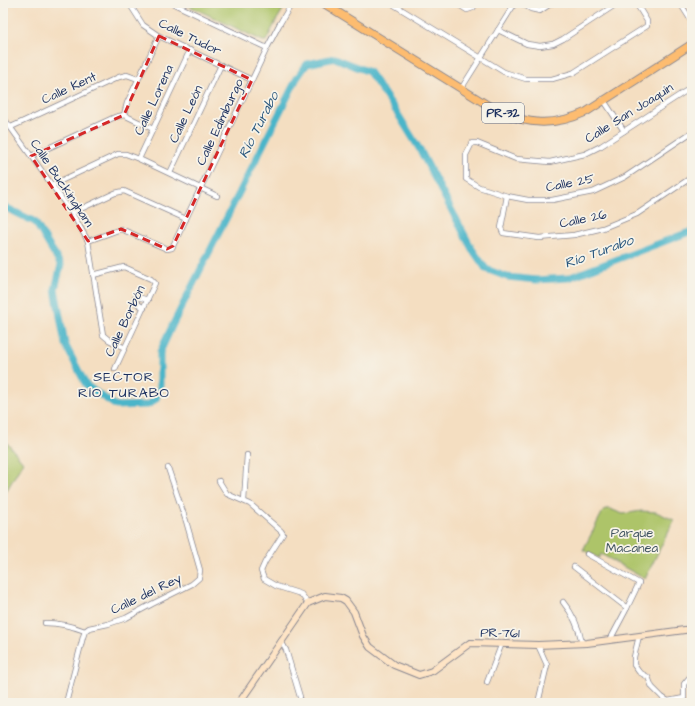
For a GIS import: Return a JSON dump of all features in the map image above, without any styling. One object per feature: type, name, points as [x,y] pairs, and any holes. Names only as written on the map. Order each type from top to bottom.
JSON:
[{"type":"main road","name":"PR-32","points":[[323,3],[462,87]]},
{"type":"main road","name":"PR-32","points":[[330,3],[501,112],[512,117],[533,122],[546,123],[568,119],[586,112],[692,38]]},
{"type":"main road","name":"PR-32","points":[[603,99],[692,44]]},
{"type":"street","name":"Calle Tudor","points":[[129,3],[143,25],[159,36],[252,80]]},
{"type":"street","points":[[172,3],[267,48]]},
{"type":"street","name":"Calle Edimburgo","points":[[88,241],[121,229],[167,249],[172,248],[267,48],[292,3]]},
{"type":"street","points":[[391,3],[504,72],[526,78],[552,79],[574,73],[647,26],[647,21],[636,3]]},
{"type":"street","points":[[456,3],[467,10],[473,8],[476,3]]},
{"type":"street","points":[[462,87],[515,3]]},
{"type":"street","points":[[521,3],[531,9],[540,11],[552,3]]},
{"type":"street","points":[[498,30],[526,44],[540,46],[552,44],[563,39],[618,3]]},
{"type":"street","points":[[680,3],[692,22]]},
{"type":"street","points":[[124,115],[127,103],[159,36]]},
{"type":"street","name":"Calle Lorena","points":[[139,159],[190,50]]},
{"type":"street","name":"Calle León","points":[[170,173],[221,65]]},
{"type":"street","name":"Calle Kent","points":[[11,127],[119,77],[127,75],[138,79]]},
{"type":"street","name":"Calle San Joaquín","points":[[484,146],[516,159],[550,162],[585,154],[601,146],[692,87]]},
{"type":"street","points":[[603,99],[624,131]]},
{"type":"street","points":[[31,156],[115,117],[124,115],[153,129]]},
{"type":"street","name":"Calle Buckingham","points":[[3,117],[72,213],[88,241],[103,335],[109,340],[125,348]]},
{"type":"street","name":"Calle 25","points":[[484,146],[477,143],[472,143],[466,155],[466,179],[479,186],[507,196],[528,200],[552,200],[593,192],[625,178],[692,132]]},
{"type":"street","points":[[52,185],[118,154],[126,154],[217,196]]},
{"type":"street","name":"Calle 26","points":[[507,196],[500,228],[503,233],[539,238],[574,235],[603,228],[637,214],[692,177]]},
{"type":"street","points":[[72,213],[115,193],[124,191],[186,219]]},
{"type":"street","name":"Calle Borbón","points":[[93,275],[124,267],[151,279],[155,283],[115,369]]},
{"type":"street","points":[[144,308],[135,302],[135,298],[138,297],[148,300]]},
{"type":"street","points":[[244,501],[247,455]]},
{"type":"street","name":"Calle del Rey","points":[[85,631],[89,628],[126,618],[192,584],[199,578],[200,570],[186,521],[168,468]]},
{"type":"street","points":[[219,481],[227,494],[250,504],[283,534],[261,571],[264,580],[276,586],[301,594],[308,603],[238,703]]},
{"type":"street","points":[[588,554],[639,583],[610,640]]},
{"type":"street","points":[[574,567],[627,608]]},
{"type":"street","name":"PR-761","points":[[308,603],[325,596],[341,598],[346,601],[354,612],[363,636],[370,647],[394,665],[419,675],[432,671],[470,643],[538,645],[582,643],[692,629]]},
{"type":"street","points":[[563,602],[576,622],[582,643]]},
{"type":"street","points":[[45,623],[68,625],[85,631],[66,703]]},
{"type":"street","points":[[639,636],[634,657],[634,665],[639,672],[648,677],[652,687],[662,697],[668,701],[684,698],[684,684],[689,678]]},
{"type":"street","points":[[281,641],[286,650],[300,697]]},
{"type":"street","points":[[487,682],[502,644]]},
{"type":"street","points":[[538,645],[547,665],[538,703]]},
{"type":"highlighted area","points":[[159,36],[252,80],[173,246],[167,249],[121,229],[88,241],[31,156],[124,115]]},
{"type":"green space","points":[[183,3],[287,3],[266,41],[263,41]]},
{"type":"green space","points":[[3,438],[23,462],[3,497]]},
{"type":"green space","name":"Parque Macanea","points":[[605,509],[610,509],[623,514],[641,511],[656,512],[674,520],[645,579],[601,554],[599,558],[583,550]]},
{"type":"waterway","name":"Río Turabo","points":[[3,206],[35,222],[61,265],[55,289],[65,344],[86,385],[116,406],[148,405],[156,399],[160,387],[160,352],[297,78],[307,64],[335,58],[369,72],[396,111],[420,150],[472,249],[486,269],[507,277],[537,280],[568,278],[692,231]]},
{"type":"district","name":"SECTOR RÍO TURABO","points":[[124,386]]}]
